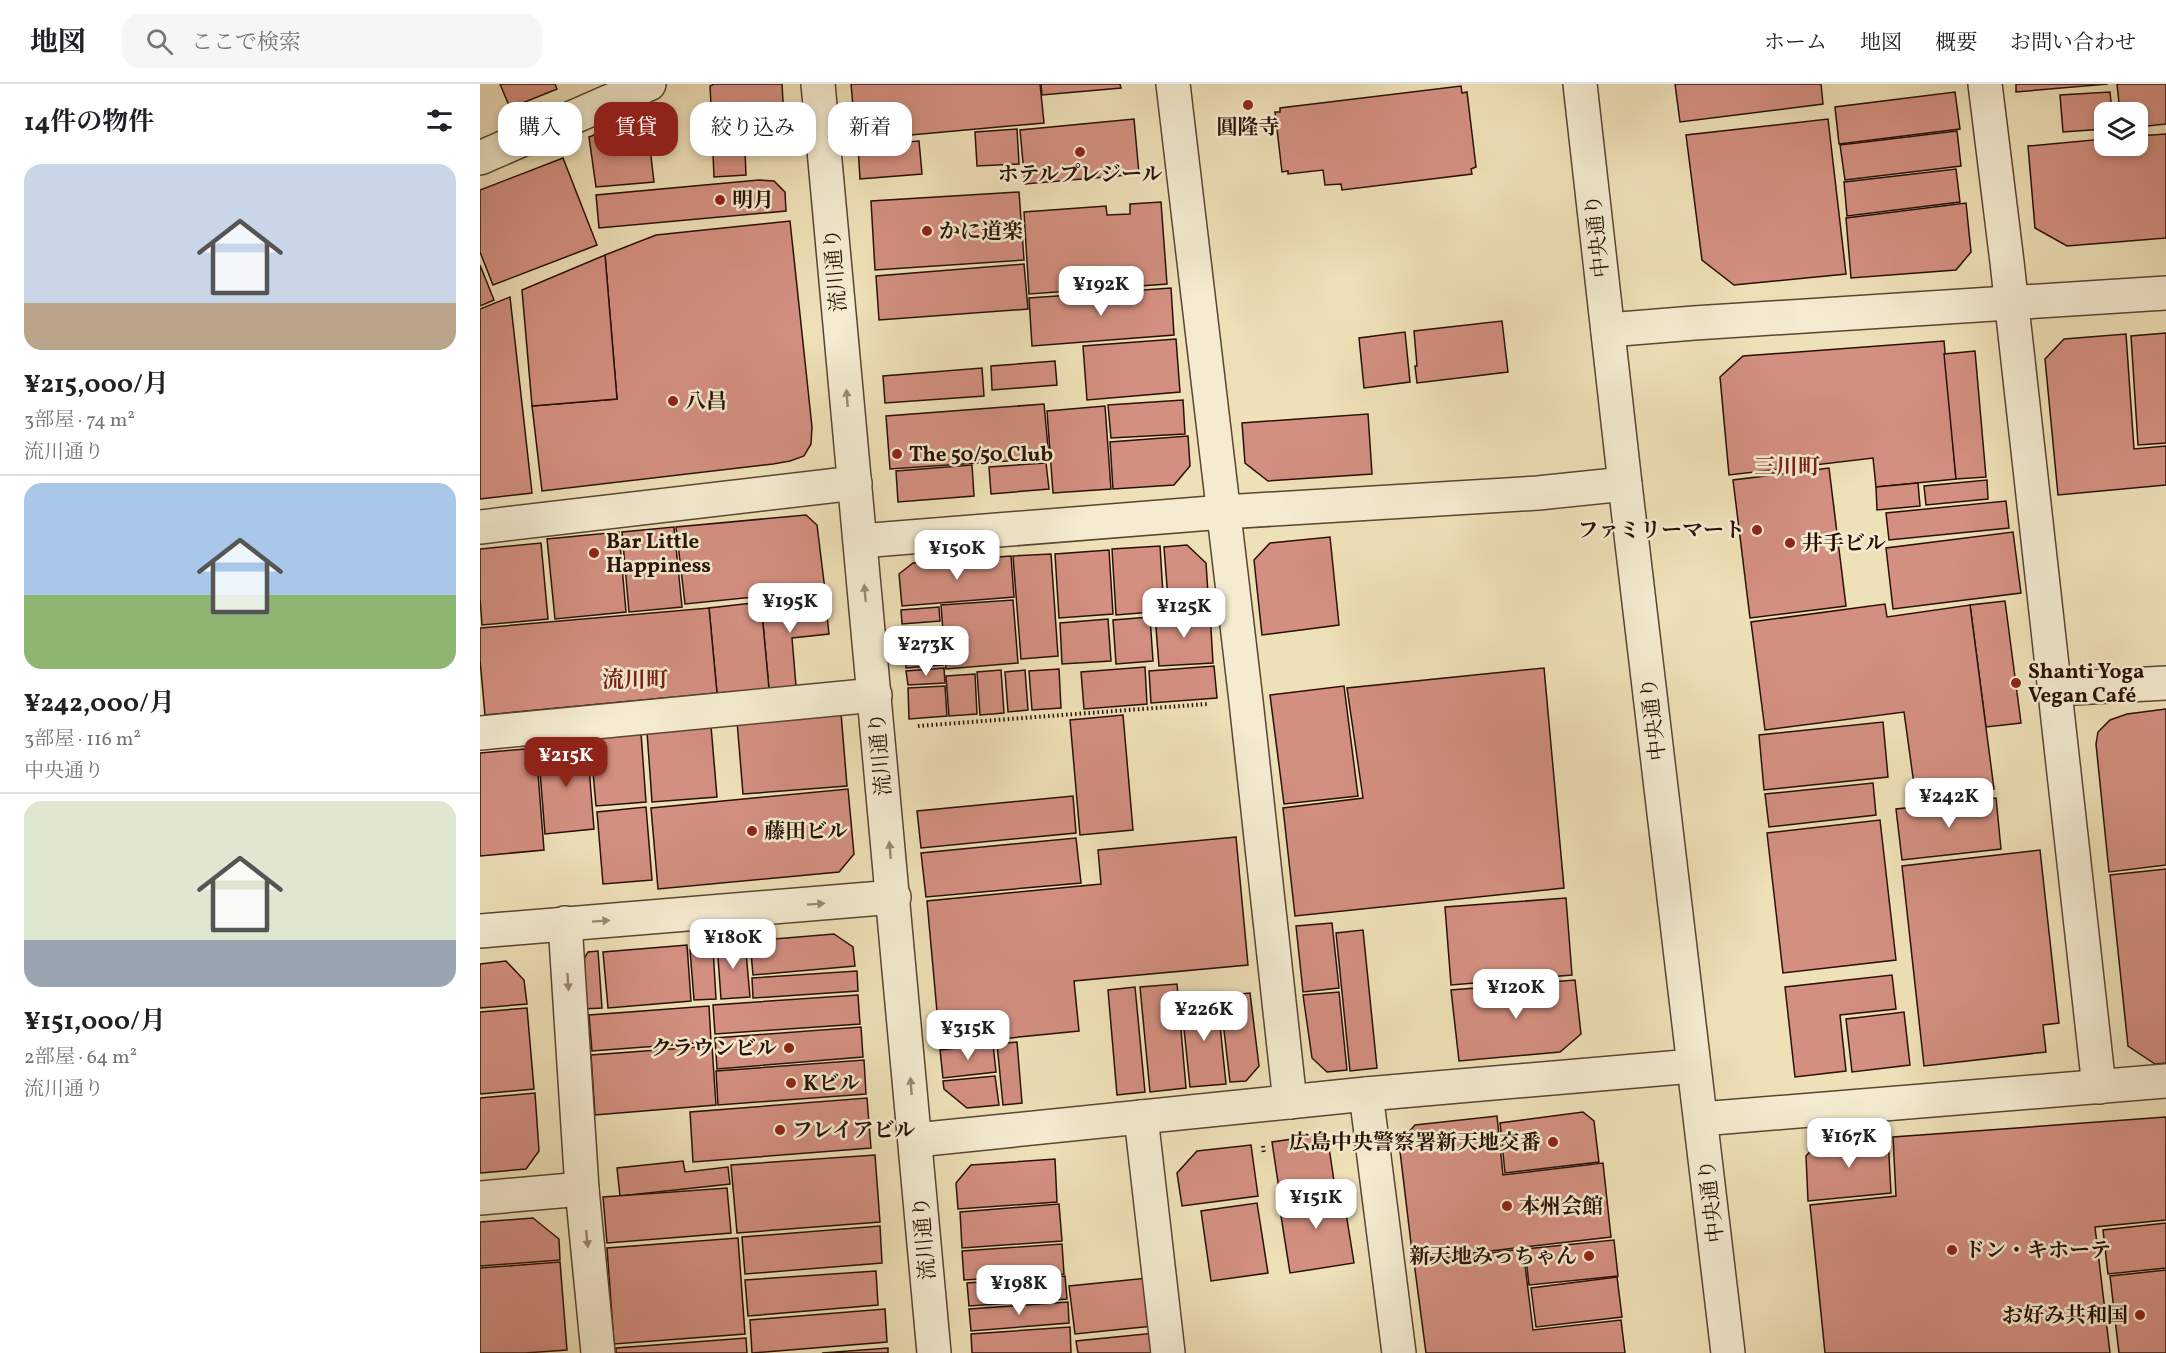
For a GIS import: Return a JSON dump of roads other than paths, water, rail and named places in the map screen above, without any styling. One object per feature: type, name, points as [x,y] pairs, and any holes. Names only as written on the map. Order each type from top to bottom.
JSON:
[{"type":"street","points":[[480,158],[649,84]]},
{"type":"street","name":"流川通り","points":[[818,84],[934,1353]]},
{"type":"street","points":[[1173,84],[1246,701],[1290,1102]]},
{"type":"street","name":"中央通り","points":[[1580,84],[1728,1353]]},
{"type":"street","points":[[1985,84],[2012,303],[2099,1087]]},
{"type":"street","points":[[1608,330],[2166,293]]},
{"type":"street","points":[[480,527],[855,483]]},
{"type":"street","points":[[860,541],[1224,512],[1538,493],[1625,484]]},
{"type":"street","points":[[2055,689],[2166,683]]},
{"type":"street","points":[[480,733],[875,695]]},
{"type":"street","points":[[480,932],[565,923],[894,897]]},
{"type":"street","points":[[565,923],[582,1189],[598,1353]]},
{"type":"street","points":[[916,1140],[1366,1094],[1693,1066]]},
{"type":"street","points":[[1701,1119],[2166,1081]]},
{"type":"street","points":[[1366,1094],[1399,1353]]},
{"type":"street","points":[[1141,1117],[1168,1353]]},
{"type":"street","points":[[480,1198],[582,1189]]},
{"type":"place","name":"圓隆寺","points":[[1248,105]]},
{"type":"place","name":"ホテルプレジール","points":[[1080,152]]},
{"type":"place","name":"明月","points":[[720,200]]},
{"type":"place","name":"かに道楽","points":[[927,231]]},
{"type":"place","name":"八昌","points":[[673,401]]},
{"type":"place","name":"The 50/50 Club","points":[[897,454]]},
{"type":"place","name":"ファミリーマート","points":[[1757,530]]},
{"type":"place","name":"井手ビル","points":[[1790,543]]},
{"type":"place","name":"Bar Little Happiness","points":[[594,553]]},
{"type":"place","name":"Shanti Yoga Vegan Café","points":[[2016,683]]},
{"type":"place","name":"藤田ビル","points":[[752,831]]},
{"type":"place","name":"クラウンビル","points":[[789,1048]]},
{"type":"place","name":"Kビル","points":[[791,1083]]},
{"type":"place","name":"フレイアビル","points":[[780,1130]]},
{"type":"place","name":"広島中央警察署新天地交番","points":[[1553,1142]]},
{"type":"place","name":"本州会館","points":[[1507,1206]]},
{"type":"place","name":"ドン・キホーテ","points":[[1952,1250]]},
{"type":"place","name":"新天地みっちゃん","points":[[1589,1256]]},
{"type":"place","name":"お好み共和国","points":[[2140,1315]]},
{"type":"district","name":"三川町","points":[[1787,466]]},
{"type":"district","name":"流川町","points":[[635,679]]}]
